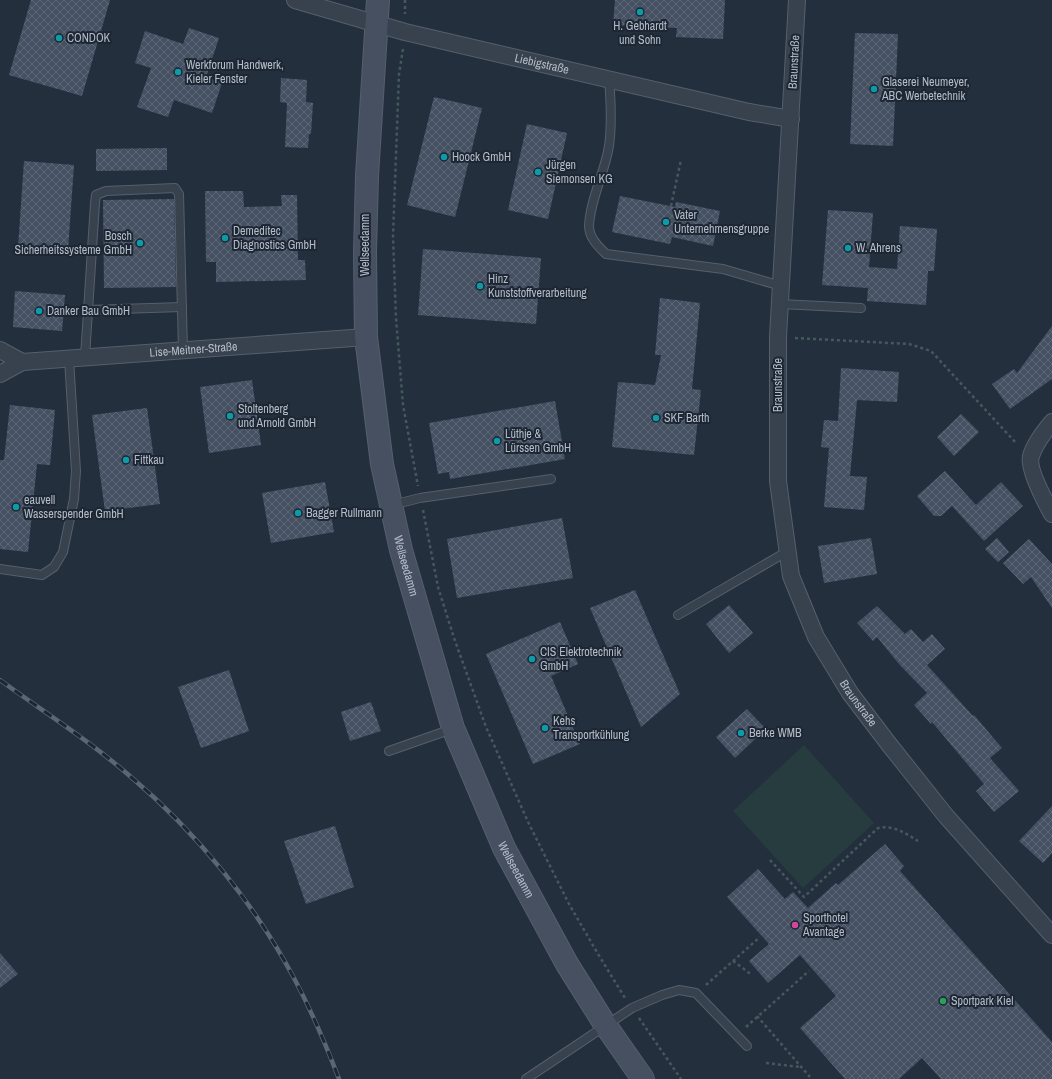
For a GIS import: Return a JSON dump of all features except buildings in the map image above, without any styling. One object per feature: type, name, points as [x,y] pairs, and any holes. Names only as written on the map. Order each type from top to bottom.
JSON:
[{"type":"main road","name":"Wellseedamm","points":[[378,0],[366,176],[366,337],[382,464],[401,550],[453,728],[504,848],[567,964],[606,1026],[643,1079]]},
{"type":"street","name":"Liebigstraße","points":[[295,0],[405,32],[749,112],[791,119]]},
{"type":"street","name":"Braunstraße","points":[[797,0],[778,337],[778,481],[791,576],[816,637],[850,693],[946,816],[1052,935]]},
{"type":"street","name":"Lise-Meitner-Straße","points":[[0,374],[22,362],[366,337]]},
{"type":"street","points":[[0,350],[22,362]]},
{"type":"street","points":[[1052,422],[1037,442],[1030,458],[1032,472],[1052,514]]},
{"type":"lane","points":[[609,79],[611,111],[609,147],[594,201],[589,228],[595,243],[606,254],[723,269],[781,286]]},
{"type":"lane","points":[[0,569],[42,575],[54,567],[63,552],[74,499],[76,470],[77,358],[88,310],[96,195],[106,190],[175,188],[179,194],[183,350]]},
{"type":"lane","points":[[780,304],[861,308]]},
{"type":"lane","points":[[88,310],[182,307]]},
{"type":"lane","points":[[391,506],[420,498],[551,479]]},
{"type":"lane","points":[[678,615],[788,551]]},
{"type":"lane","points":[[389,751],[453,728]]},
{"type":"lane","points":[[526,1079],[632,1008],[662,995],[679,990],[696,993],[747,1046]]},
{"type":"path","points":[[405,32],[399,74],[393,236],[396,318],[403,405],[438,587],[486,727],[529,824],[569,904],[598,954],[632,1008],[681,1079]]},
{"type":"path","points":[[671,206],[681,160]]},
{"type":"path","points":[[778,337],[909,344],[931,351],[1030,458]]},
{"type":"path","points":[[770,860],[804,897],[878,828],[887,826],[896,828],[918,841]]},
{"type":"path","points":[[696,993],[760,937]]},
{"type":"path","points":[[733,961],[752,975]]},
{"type":"path","points":[[737,1036],[757,1016],[809,971]]},
{"type":"path","points":[[757,1016],[810,1078]]},
{"type":"path","points":[[766,1062],[800,1067]]},
{"type":"green space","points":[[804,745],[874,823],[803,888],[733,811]]},
{"type":"railway","points":[[0,680],[83,739],[131,777],[155,798],[201,845],[243,897],[279,952],[307,1004],[339,1079]]},
{"type":"place","name":"H. Gebhardt und Sohn","points":[[640,12]]},
{"type":"place","name":"CONDOK","points":[[59,38]]},
{"type":"place","name":"Werkforum Handwerk, Kieler Fenster","points":[[178,72]]},
{"type":"place","name":"Glaserei Neumeyer, ABC Werbetechnik","points":[[874,89]]},
{"type":"place","name":"Hoock GmbH","points":[[444,157]]},
{"type":"place","name":"Jürgen Siemonsen KG","points":[[538,172]]},
{"type":"place","name":"Vater Unternehmensgruppe","points":[[666,222]]},
{"type":"place","name":"Demeditec Diagnostics GmbH","points":[[225,238]]},
{"type":"place","name":"Bosch Sicherheitssysteme GmbH","points":[[140,243]]},
{"type":"place","name":"W. Ahrens","points":[[848,248]]},
{"type":"place","name":"Hinz Kunststoffverarbeitung","points":[[480,286]]},
{"type":"place","name":"Danker Bau GmbH","points":[[39,311]]},
{"type":"place","name":"Stoltenberg und Arnold GmbH","points":[[230,416]]},
{"type":"place","name":"SKF Barth","points":[[656,418]]},
{"type":"place","name":"Lüthje & Lürssen GmbH","points":[[497,441]]},
{"type":"place","name":"Fittkau","points":[[126,460]]},
{"type":"place","name":"eauvell Wasserspender GmbH","points":[[16,507]]},
{"type":"place","name":"Bagger Rullmann","points":[[298,513]]},
{"type":"place","name":"CIS Elektrotechnik GmbH","points":[[532,659]]},
{"type":"place","name":"Kehs Transportkühlung","points":[[545,728]]},
{"type":"place","name":"Berke WMB","points":[[741,733]]},
{"type":"place","name":"Sporthotel Avantage","points":[[795,925]]},
{"type":"place","name":"Sportpark Kiel","points":[[943,1001]]}]
